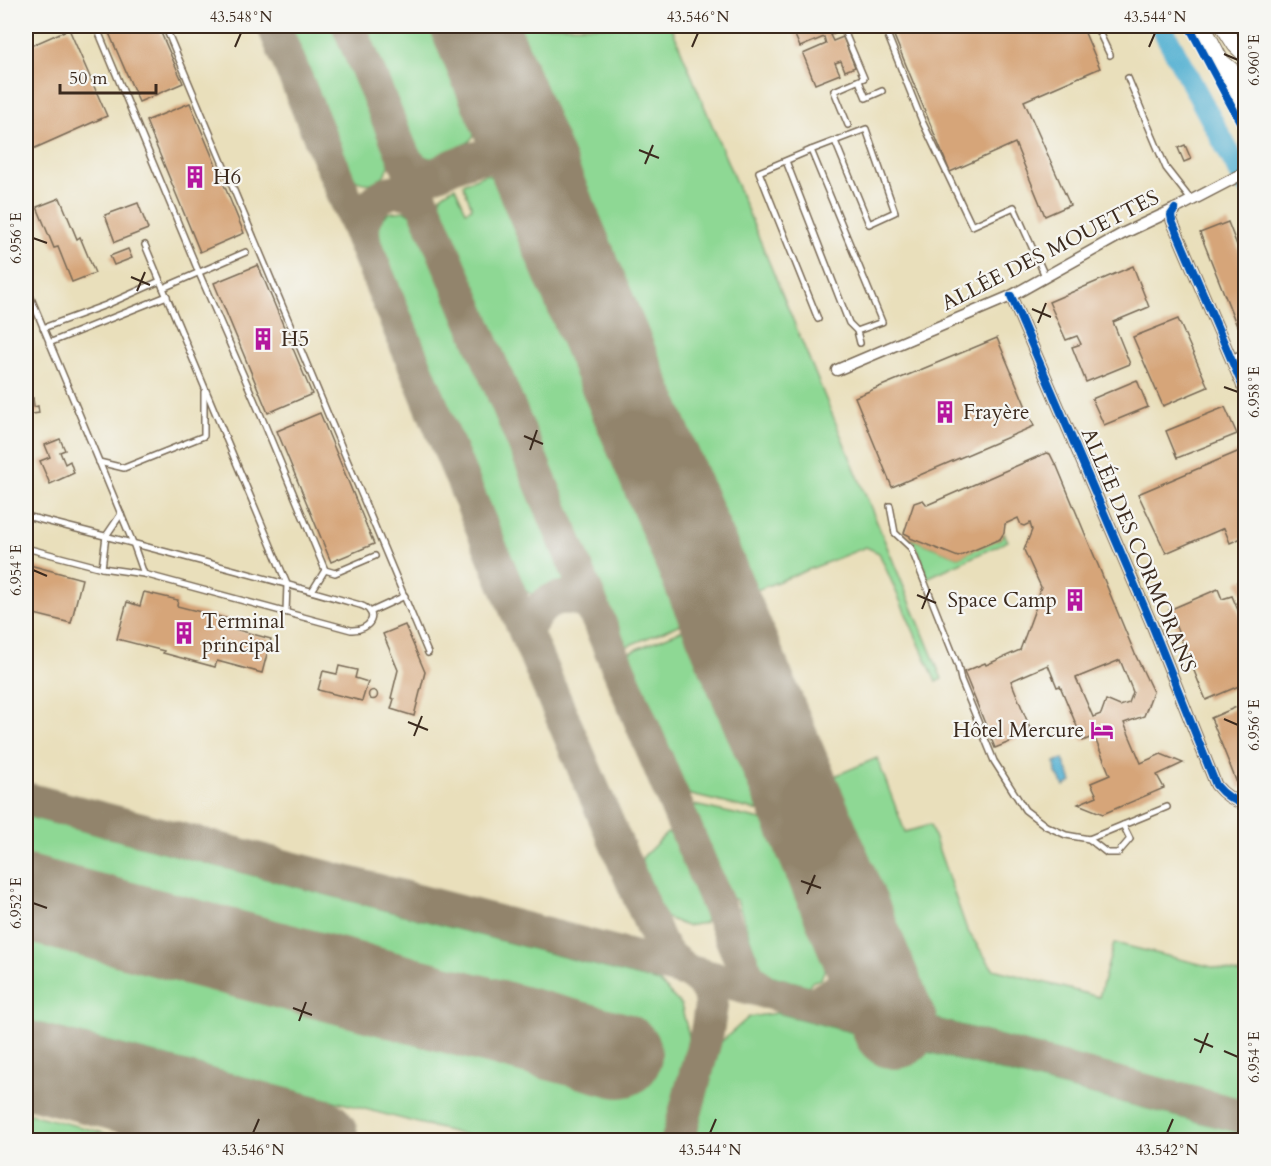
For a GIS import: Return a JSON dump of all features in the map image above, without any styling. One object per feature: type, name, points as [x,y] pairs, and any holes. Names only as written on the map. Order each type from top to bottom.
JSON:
[{"type":"main road","points":[[1203,26],[1221,61],[1245,82]]},
{"type":"main road","points":[[1223,26],[1245,56]]},
{"type":"main road","points":[[1221,61],[1222,72],[1245,104]]},
{"type":"street","name":"ALLÉE DES MOUETTES","points":[[837,370],[1011,296],[1122,234],[1245,172]]},
{"type":"street","points":[[1175,209],[1171,215],[1172,221],[1245,394]]},
{"type":"street","name":"ALLÉE DES CORMORANS","points":[[1011,296],[1152,625],[1216,785],[1235,802],[1245,806]]},
{"type":"lane","points":[[96,26],[325,570]]},
{"type":"lane","points":[[165,26],[428,653]]},
{"type":"lane","points":[[842,26],[864,78],[834,91],[848,125]]},
{"type":"lane","points":[[884,26],[922,121],[972,226],[1014,207],[1046,278]]},
{"type":"lane","points":[[1096,26],[1110,55]]},
{"type":"lane","points":[[1128,78],[1166,168],[1191,200]]},
{"type":"lane","points":[[859,81],[866,98],[882,91]]},
{"type":"lane","points":[[818,319],[759,172],[811,150],[866,129],[895,212],[869,224],[835,141]]},
{"type":"lane","points":[[811,150],[882,322],[857,331]]},
{"type":"lane","points":[[786,161],[849,323],[857,331],[867,359]]},
{"type":"lane","points":[[145,245],[287,584],[286,612]]},
{"type":"lane","points":[[163,288],[246,252]]},
{"type":"lane","points":[[43,328],[106,305],[160,281]]},
{"type":"lane","points":[[26,286],[144,574]]},
{"type":"lane","points":[[49,343],[167,296]]},
{"type":"lane","points":[[1230,358],[1245,352]]},
{"type":"lane","points":[[99,462],[124,468],[204,436],[204,389]]},
{"type":"lane","points":[[890,506],[894,533],[911,548],[994,761],[1025,810],[1046,826],[1066,834],[1089,839],[1107,853],[1118,853],[1130,839],[1123,825]]},
{"type":"lane","points":[[102,568],[106,536],[121,514]]},
{"type":"lane","points":[[26,516],[312,591],[367,608],[371,620],[360,631],[351,630],[144,574],[102,568],[26,548]]},
{"type":"lane","points":[[325,570],[335,573],[375,556]]},
{"type":"lane","points":[[312,591],[325,570]]},
{"type":"lane","points":[[370,612],[405,596]]},
{"type":"lane","points":[[1089,839],[1167,807]]},
{"type":"green space","points":[[282,26],[340,26],[393,151],[386,171],[375,182],[360,182],[343,170]]},
{"type":"green space","points":[[358,26],[442,26],[479,114],[478,130],[469,142],[433,159],[419,155],[407,144]]},
{"type":"green space","points":[[506,26],[671,26],[942,679],[936,682],[879,553],[866,547],[744,595]]},
{"type":"green space","points":[[486,174],[505,186],[688,621],[620,649],[439,218],[440,198],[455,187],[466,211],[472,208],[463,184]]},
{"type":"green space","points":[[405,211],[422,222],[565,568],[563,582],[551,592],[535,596],[522,589],[375,239],[378,224],[388,213]]},
{"type":"green space","name":"Space Camp","points":[[1004,533],[1008,541],[927,578],[920,554],[910,538],[958,557],[1000,539]]},
{"type":"green space","points":[[690,627],[767,813],[683,793],[622,655]]},
{"type":"green space","points":[[877,758],[905,832],[930,825],[967,930],[993,969],[1099,997],[1114,943],[1245,975],[1245,1101],[933,1018],[922,1008],[826,788],[832,777]]},
{"type":"green space","points":[[685,803],[770,822],[826,950],[826,966],[821,979],[811,982],[809,986],[762,973],[737,900],[722,895]]},
{"type":"green space","points":[[26,816],[659,982],[681,1005],[689,1036],[663,1140],[483,1140],[26,1020]]},
{"type":"green space","points":[[667,833],[678,836],[711,914],[704,923],[686,926],[660,915],[639,867],[643,857]]},
{"type":"green space","points":[[777,1013],[1245,1134],[1245,1140],[694,1140],[721,1042],[749,1017]]},
{"type":"green space","points":[[26,1113],[132,1140],[26,1140]]},
{"type":"water","points":[[1063,759],[1072,782],[1064,786],[1056,773],[1055,762]]},
{"type":"building","points":[[106,26],[158,26],[183,83],[139,102]]},
{"type":"building","points":[[791,26],[838,26],[840,30],[830,35],[833,41],[843,37],[855,67],[845,71],[841,61],[835,63],[840,74],[815,84],[803,54],[826,44],[824,37],[800,47]]},
{"type":"building","points":[[890,26],[1082,26],[1100,68],[1024,101],[1070,205],[1045,216],[1015,143],[950,172]]},
{"type":"building","points":[[69,29],[107,116],[26,152],[26,48]]},
{"type":"building","name":"H6","points":[[190,103],[244,233],[200,252],[146,121]]},
{"type":"building","points":[[1185,145],[1191,159],[1184,162],[1178,148]]},
{"type":"building","points":[[60,198],[77,239],[80,237],[95,273],[72,282],[58,247],[54,248],[37,207]]},
{"type":"building","points":[[138,203],[148,229],[115,242],[105,215]]},
{"type":"building","points":[[1228,222],[1244,263],[1246,262],[1246,323],[1237,326],[1200,233]]},
{"type":"building","points":[[128,249],[132,258],[114,265],[110,256]]},
{"type":"building","name":"H5","points":[[258,265],[312,394],[268,413],[214,283]]},
{"type":"building","points":[[1133,266],[1149,307],[1113,322],[1130,364],[1086,382],[1072,347],[1081,344],[1077,336],[1066,340],[1049,302]]},
{"type":"building","points":[[1178,319],[1208,387],[1163,406],[1133,337]]},
{"type":"building","name":"Frayère","points":[[997,338],[1034,426],[892,487],[855,397]]},
{"type":"building","points":[[1137,380],[1148,407],[1104,425],[1092,399]]},
{"type":"building","points":[[33,398],[34,407],[38,406],[39,413],[26,415],[26,400]]},
{"type":"building","points":[[1225,407],[1237,434],[1177,458],[1166,431]]},
{"type":"building","points":[[320,413],[374,544],[331,562],[277,431]]},
{"type":"building","points":[[60,439],[65,450],[60,452],[65,464],[70,461],[74,473],[50,484],[40,461],[50,457],[45,445]]},
{"type":"building","points":[[1242,450],[1246,458],[1246,536],[1230,543],[1224,528],[1166,553],[1138,494]]},
{"type":"building","name":"Space Camp","points":[[1046,453],[1050,454],[1153,692],[1144,716],[1124,723],[1141,763],[1161,754],[1183,763],[1157,775],[1164,788],[1103,814],[1078,804],[1097,796],[1091,783],[1110,775],[1094,736],[1083,741],[1060,686],[1057,687],[1048,665],[1011,681],[1032,733],[995,748],[964,672],[1020,650],[1041,587],[1024,550],[1032,530],[1030,523],[1021,525],[1018,518],[1005,524],[1004,533],[1000,539],[958,557],[910,538],[904,533],[914,503],[923,500],[927,505]],"holes":[[[1120,660],[1133,692],[1129,703],[1120,706],[1106,700],[1101,714],[1093,717],[1076,678]]]},
{"type":"building","points":[[26,564],[82,579],[71,623],[26,612]]},
{"type":"building","points":[[1246,579],[1246,601],[1237,582]]},
{"type":"building","points":[[1218,589],[1222,599],[1232,596],[1246,629],[1246,683],[1206,700],[1169,610]]},
{"type":"building","name":"Terminal principal","points":[[144,592],[178,600],[177,606],[229,619],[227,627],[271,639],[262,673],[217,661],[215,667],[117,639],[127,602],[140,606]]},
{"type":"building","points":[[405,625],[425,672],[414,716],[391,709],[394,699],[391,698],[398,670],[383,634]]},
{"type":"building","points":[[339,666],[357,670],[355,678],[368,682],[362,701],[318,690],[323,671],[337,674]]},
{"type":"building","points":[[373,691],[377,695],[373,699],[369,695]]},
{"type":"building","points":[[1246,703],[1246,786],[1239,788],[1211,718]]},
{"type":"waterway","points":[[1161,26],[1246,184]]},
{"type":"taxiway","points":[[274,26],[525,631],[659,943],[669,957],[702,982],[709,993],[711,1006],[707,1032],[678,1140]]},
{"type":"taxiway","points":[[349,26],[740,958],[748,976],[765,992]]},
{"type":"taxiway","points":[[405,159],[417,170],[432,175],[477,158],[486,156],[503,158],[521,166],[544,190]]},
{"type":"taxiway","points":[[364,241],[365,218],[375,201],[382,196],[399,191],[416,197],[424,204]]},
{"type":"taxiway","points":[[525,631],[543,607],[550,601],[561,598],[572,598],[583,602],[599,621]]},
{"type":"taxiway","points":[[26,799],[1246,1117]]},
{"type":"taxiway","points":[[811,1004],[833,993],[848,979],[855,960],[858,936]]},
{"type":"runway","points":[[474,26],[895,1026]]},
{"type":"runway","points":[[26,898],[619,1055]]},
{"type":"runway","points":[[26,1064],[316,1140]]},
{"type":"cycle path","points":[[1189,26],[1246,133]]},
{"type":"cycle path","points":[[1175,209],[1171,215],[1172,221],[1246,394]]},
{"type":"cycle path","points":[[1011,296],[1152,625],[1216,785],[1229,797],[1246,805]]},
{"type":"place","name":"H6","points":[[195,177]]},
{"type":"place","name":"H5","points":[[263,339]]},
{"type":"place","name":"Frayère","points":[[945,412]]},
{"type":"place","name":"Space Camp","points":[[1075,600]]},
{"type":"place","name":"Terminal principal","points":[[184,633]]},
{"type":"place","name":"Hôtel Mercure","points":[[1102,730]]}]
